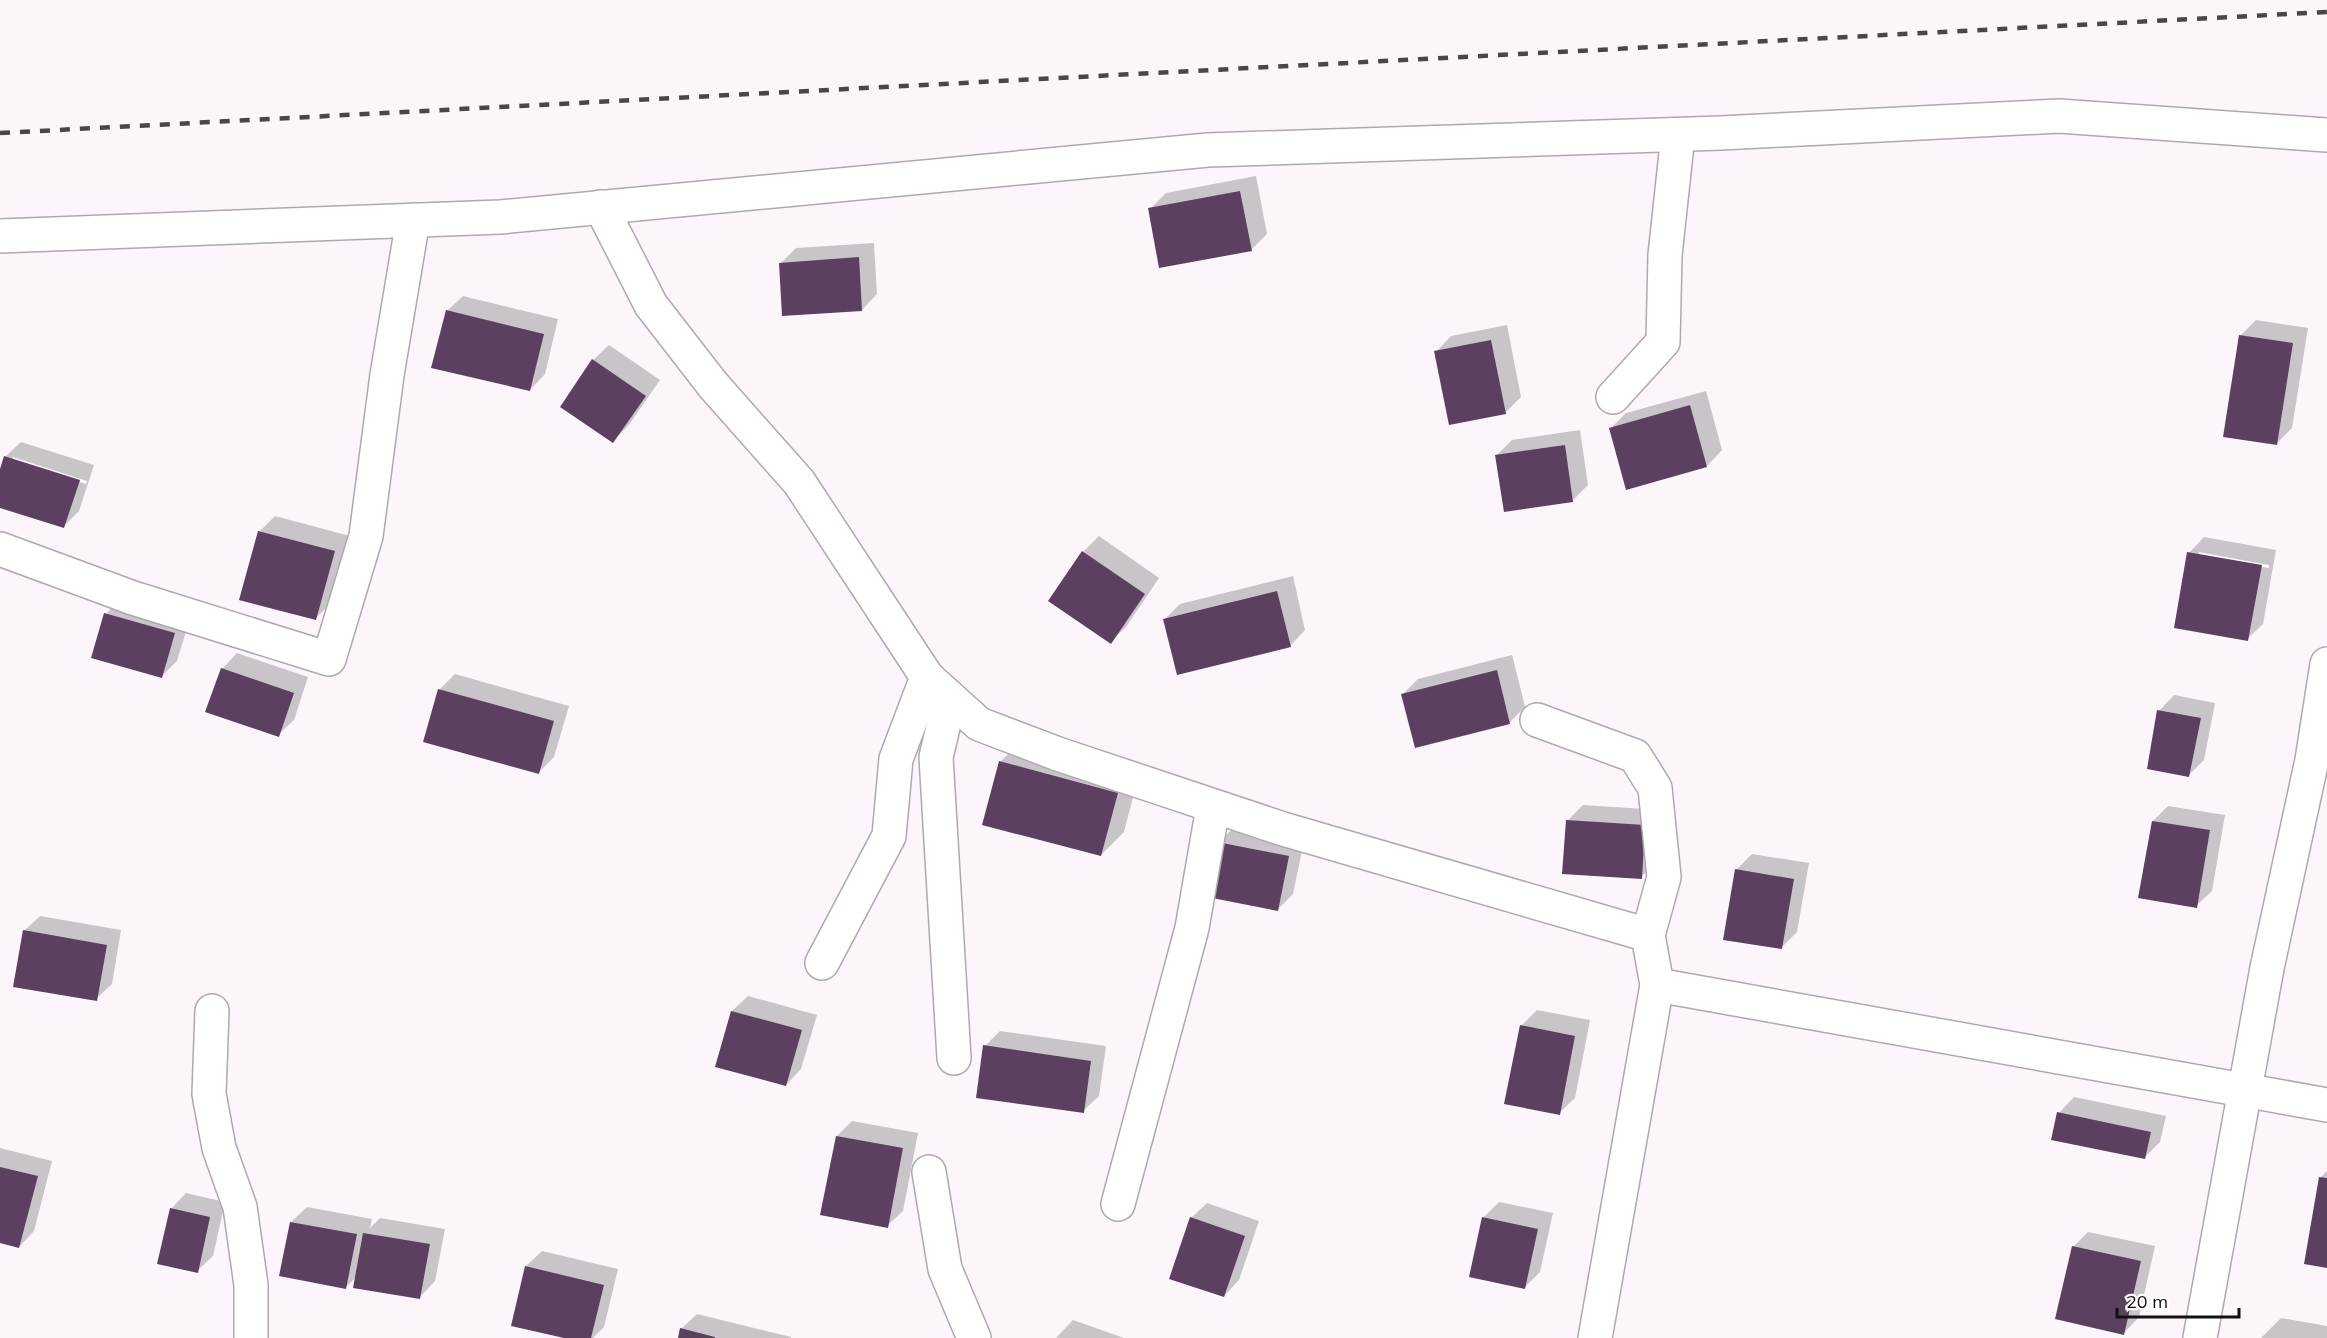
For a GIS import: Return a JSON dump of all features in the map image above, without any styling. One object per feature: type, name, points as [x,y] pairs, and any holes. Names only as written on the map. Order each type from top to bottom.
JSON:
[{"type":"street","points":[[0,236],[500,217],[1208,150],[1678,135],[2059,116],[2327,135]]},
{"type":"street","points":[[1612,397],[1664,342],[1665,255],[1678,135]]},
{"type":"street","points":[[602,207],[651,305],[712,385],[800,482],[927,677],[979,724],[1058,754],[1213,807],[1648,935]]},
{"type":"street","points":[[0,549],[133,598],[330,659],[366,536],[387,375],[413,220]]},
{"type":"street","points":[[2200,1338],[2267,968],[2312,760],[2327,664]]},
{"type":"street","points":[[822,963],[890,836],[896,759],[927,677]]},
{"type":"street","points":[[950,698],[936,757],[954,1058]]},
{"type":"street","points":[[1537,720],[1635,756],[1655,788],[1664,877],[1648,935],[1657,985],[1595,1338]]},
{"type":"street","points":[[1118,1204],[1192,928],[1213,807]]},
{"type":"street","points":[[1657,985],[2327,1105]]},
{"type":"street","points":[[212,1011],[209,1095],[219,1148],[240,1207],[250,1285],[250,1338]]},
{"type":"street","points":[[929,1172],[945,1269],[974,1338]]},
{"type":"building","points":[[1240,191],[1252,251],[1159,268],[1148,208]]},
{"type":"building","points":[[859,257],[862,311],[782,316],[779,263]]},
{"type":"building","points":[[446,310],[544,334],[530,391],[431,368]]},
{"type":"building","points":[[2239,335],[2293,343],[2277,445],[2223,437]]},
{"type":"building","points":[[1491,340],[1506,414],[1449,425],[1434,351]]},
{"type":"building","points":[[592,359],[646,396],[613,443],[560,407]]},
{"type":"building","points":[[1690,405],[1707,467],[1626,490],[1609,428]]},
{"type":"building","points":[[1565,445],[1573,502],[1504,512],[1495,455]]},
{"type":"building","points":[[4,456],[80,480],[64,528],[0,508],[0,469]]},
{"type":"building","points":[[258,531],[335,551],[316,620],[239,600]]},
{"type":"building","points":[[1082,551],[1145,594],[1111,644],[1048,601]]},
{"type":"building","points":[[2187,552],[2262,565],[2248,641],[2174,628]]},
{"type":"building","points":[[1277,591],[1291,647],[1177,675],[1163,619]]},
{"type":"building","points":[[104,613],[175,633],[162,678],[91,658]]},
{"type":"building","points":[[221,668],[294,693],[279,737],[205,712]]},
{"type":"building","points":[[1497,670],[1510,724],[1415,748],[1401,694]]},
{"type":"building","points":[[438,689],[554,721],[539,774],[423,742]]},
{"type":"building","points":[[2157,710],[2201,718],[2189,777],[2147,769]]},
{"type":"building","points":[[999,761],[1118,793],[1101,856],[982,825]]},
{"type":"building","points":[[1566,820],[1645,825],[1642,879],[1562,874]]},
{"type":"building","points":[[2152,821],[2210,830],[2197,908],[2138,898]]},
{"type":"building","points":[[1217,842],[1289,856],[1278,911],[1207,897]]},
{"type":"building","points":[[1735,869],[1794,879],[1782,949],[1723,940]]},
{"type":"building","points":[[23,930],[107,945],[97,1001],[13,987]]},
{"type":"building","points":[[731,1011],[802,1030],[786,1086],[715,1067]]},
{"type":"building","points":[[1520,1025],[1575,1036],[1560,1115],[1504,1104]]},
{"type":"building","points":[[983,1045],[1091,1061],[1084,1113],[976,1098]]},
{"type":"building","points":[[2057,1112],[2151,1132],[2145,1159],[2051,1140]]},
{"type":"building","points":[[836,1136],[903,1148],[888,1228],[820,1215]]},
{"type":"building","points":[[0,1167],[38,1176],[19,1248],[0,1243]]},
{"type":"building","points":[[2319,1177],[2327,1178],[2327,1268],[2304,1264]]},
{"type":"building","points":[[170,1208],[210,1217],[198,1273],[157,1264]]},
{"type":"building","points":[[1190,1217],[1245,1236],[1224,1297],[1169,1279]]},
{"type":"building","points":[[1482,1217],[1538,1229],[1525,1289],[1469,1277]]},
{"type":"building","points":[[290,1222],[357,1234],[346,1289],[279,1276]]},
{"type":"building","points":[[363,1233],[430,1244],[420,1299],[353,1288]]},
{"type":"building","points":[[2072,1246],[2141,1261],[2124,1335],[2055,1319]]},
{"type":"building","points":[[525,1266],[604,1285],[591,1338],[564,1338],[511,1326]]},
{"type":"building","points":[[680,1328],[715,1337],[715,1338],[678,1338]]},
{"type":"railway","points":[[0,133],[2327,12]]}]
